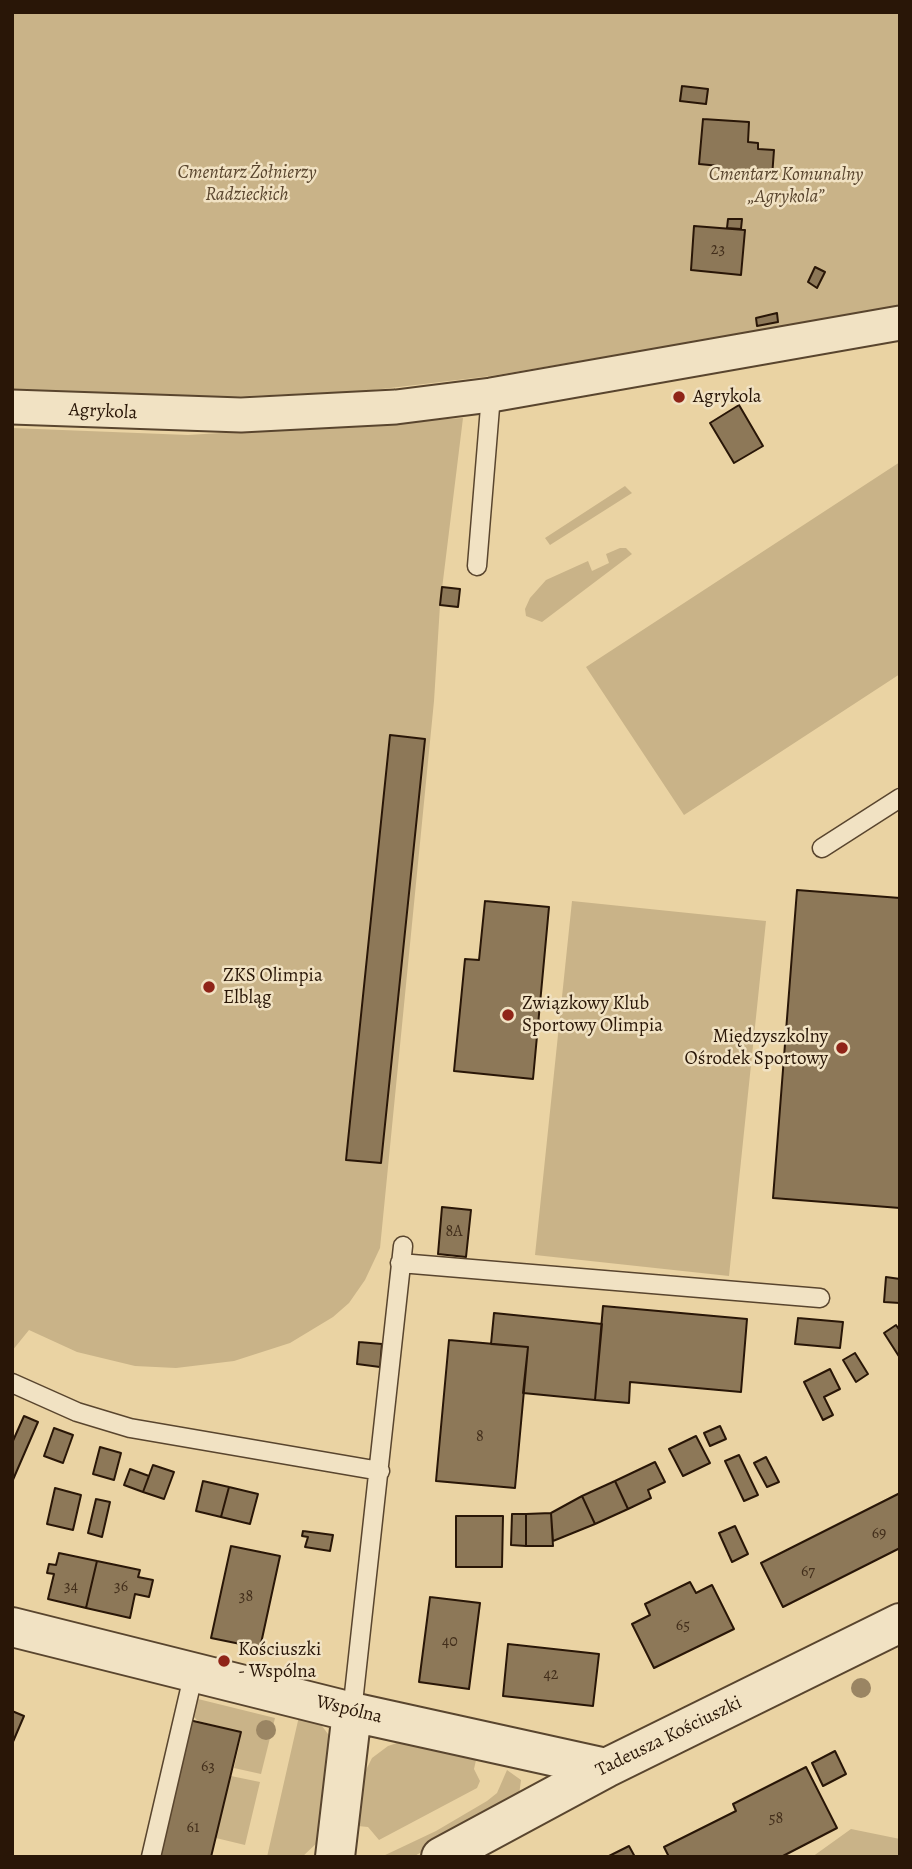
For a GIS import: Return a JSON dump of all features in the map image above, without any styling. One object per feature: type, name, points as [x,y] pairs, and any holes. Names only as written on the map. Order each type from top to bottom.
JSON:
[{"type":"street","name":"Agrykola","points":[[12,407],[241,415],[396,407],[491,395],[900,323]]},
{"type":"street","name":"Tadeusza Kościuszki","points":[[441,1857],[606,1768],[900,1623]]},
{"type":"street","name":"Wspólna","points":[[12,1627],[352,1712],[606,1768]]},
{"type":"street","points":[[335,1857],[352,1712]]},
{"type":"lane","points":[[477,566],[491,395]]},
{"type":"lane","points":[[822,849],[900,798]]},
{"type":"lane","points":[[352,1712],[402,1255],[820,1298]]},
{"type":"lane","points":[[12,1383],[77,1412],[130,1428],[380,1471]]},
{"type":"lane","points":[[151,1857],[194,1672]]},
{"type":"green space","name":"Cmentarz Żołnierzy Radzieckich","points":[[12,12],[900,12],[900,307],[491,376],[365,391],[223,397],[12,391]]},
{"type":"green space","name":"ZKS Olimpia Elbląg","points":[[463,418],[440,605],[434,701],[380,1248],[365,1280],[349,1303],[333,1317],[290,1343],[234,1361],[176,1368],[135,1366],[77,1352],[29,1330],[12,1351],[12,428],[188,435]]},
{"type":"green space","points":[[900,462],[900,674],[684,815],[586,667]]},
{"type":"green space","points":[[625,486],[632,493],[550,545],[545,538]]},
{"type":"green space","points":[[626,548],[632,554],[542,622],[526,616],[525,609],[530,598],[546,580],[588,561],[592,571],[609,563],[606,554]]},
{"type":"green space","points":[[572,901],[766,921],[729,1276],[535,1255]]},
{"type":"green space","points":[[198,1699],[275,1718],[261,1774],[234,1768],[242,1732],[198,1721],[193,1716]]},
{"type":"green space","points":[[300,1712],[317,1719],[333,1741],[318,1842],[302,1857],[267,1857]]},
{"type":"green space","points":[[400,1742],[428,1743],[476,1760],[474,1769],[480,1781],[477,1788],[379,1840],[368,1827],[358,1826],[363,1776],[372,1758],[388,1746]]},
{"type":"green space","points":[[507,1770],[521,1780],[519,1795],[413,1857],[381,1857],[436,1831],[487,1801],[497,1793]]},
{"type":"green space","points":[[231,1776],[260,1782],[245,1845],[216,1838]]},
{"type":"green space","points":[[851,1829],[900,1839],[900,1857],[812,1857]]},
{"type":"building","points":[[682,86],[708,89],[706,104],[680,101]]},
{"type":"building","points":[[703,119],[749,122],[748,142],[758,143],[758,149],[774,150],[772,177],[719,173],[720,166],[699,164]]},
{"type":"building","points":[[728,219],[742,219],[741,229],[727,228]]},
{"type":"building","points":[[694,226],[745,230],[741,275],[691,270]]},
{"type":"building","points":[[815,267],[825,272],[817,288],[808,282]]},
{"type":"building","points":[[777,313],[778,322],[757,326],[756,318]]},
{"type":"building","points":[[739,405],[763,446],[734,463],[710,423]]},
{"type":"building","points":[[442,587],[460,589],[458,607],[440,605]]},
{"type":"building","points":[[390,735],[425,739],[381,1163],[346,1160]]},
{"type":"building","name":"Międzyszkolny Ośrodek Sportowy","points":[[797,890],[900,898],[900,1208],[773,1198]]},
{"type":"building","points":[[485,901],[549,907],[533,1079],[454,1071],[465,959],[479,960]]},
{"type":"building","points":[[442,1207],[471,1210],[466,1257],[438,1254]]},
{"type":"building","points":[[886,1277],[900,1279],[900,1303],[884,1302]]},
{"type":"building","points":[[603,1306],[747,1319],[741,1392],[630,1382],[629,1403],[595,1400]]},
{"type":"building","points":[[494,1313],[602,1324],[595,1400],[523,1393],[528,1347],[491,1344]]},
{"type":"building","points":[[798,1318],[843,1322],[840,1348],[795,1344]]},
{"type":"building","points":[[896,1325],[900,1331],[900,1358],[884,1333]]},
{"type":"building","points":[[449,1340],[528,1347],[515,1488],[436,1481]]},
{"type":"building","points":[[359,1342],[382,1344],[380,1367],[357,1364]]},
{"type":"building","points":[[855,1353],[868,1374],[856,1382],[843,1360]]},
{"type":"building","points":[[830,1369],[840,1389],[824,1397],[833,1415],[823,1420],[804,1382]]},
{"type":"building","points":[[24,1416],[38,1422],[12,1482],[12,1443]]},
{"type":"building","points":[[720,1426],[726,1439],[710,1446],[704,1433]]},
{"type":"building","points":[[54,1428],[73,1435],[63,1463],[44,1456]]},
{"type":"building","points":[[696,1436],[710,1463],[683,1476],[669,1449]]},
{"type":"building","points":[[100,1447],[121,1453],[114,1480],[93,1474]]},
{"type":"building","points":[[739,1455],[758,1495],[744,1501],[725,1461]]},
{"type":"building","points":[[766,1457],[779,1482],[767,1487],[754,1463]]},
{"type":"building","points":[[655,1462],[665,1482],[648,1490],[651,1498],[628,1509],[615,1481]]},
{"type":"building","points":[[153,1465],[174,1472],[164,1499],[143,1492]]},
{"type":"building","points":[[130,1469],[149,1476],[143,1492],[124,1485]]},
{"type":"building","points":[[203,1481],[229,1487],[221,1517],[196,1511]]},
{"type":"building","points":[[615,1481],[628,1509],[595,1524],[582,1496]]},
{"type":"building","points":[[229,1487],[258,1494],[250,1524],[221,1517]]},
{"type":"building","points":[[55,1488],[81,1495],[73,1530],[47,1524]]},
{"type":"building","points":[[900,1493],[900,1548],[783,1607],[761,1563]]},
{"type":"building","points":[[582,1496],[595,1524],[553,1541],[551,1513]]},
{"type":"building","points":[[96,1499],[110,1502],[102,1537],[88,1533]]},
{"type":"building","points":[[551,1513],[553,1546],[526,1546],[526,1514]]},
{"type":"building","points":[[512,1514],[526,1514],[526,1546],[511,1545]]},
{"type":"building","points":[[456,1516],[503,1516],[502,1567],[456,1567]]},
{"type":"building","points":[[735,1526],[748,1554],[732,1562],[719,1533]]},
{"type":"building","points":[[303,1531],[333,1535],[330,1551],[305,1547],[308,1537],[302,1536]]},
{"type":"building","points":[[231,1546],[280,1556],[260,1648],[211,1638]]},
{"type":"building","points":[[59,1553],[97,1561],[86,1608],[48,1599],[54,1574],[47,1573],[49,1564],[56,1565]]},
{"type":"building","points":[[97,1561],[140,1570],[138,1577],[153,1580],[149,1597],[135,1594],[130,1618],[86,1608]]},
{"type":"building","points":[[690,1582],[696,1593],[712,1585],[734,1629],[654,1668],[632,1624],[650,1615],[645,1604]]},
{"type":"building","points":[[430,1597],[480,1603],[469,1689],[419,1682]]},
{"type":"building","points":[[508,1644],[599,1654],[593,1706],[503,1696]]},
{"type":"building","points":[[12,1711],[24,1716],[12,1744]]},
{"type":"building","points":[[189,1720],[241,1732],[211,1857],[158,1857]]},
{"type":"building","points":[[835,1751],[846,1774],[823,1786],[812,1763]]},
{"type":"building","points":[[806,1767],[837,1828],[781,1857],[669,1857],[664,1847],[736,1811],[733,1804]]},
{"type":"building","points":[[629,1846],[635,1857],[607,1857]]},
{"type":"place","name":"Agrykola","points":[[679,397]]},
{"type":"place","name":"ZKS Olimpia Elbląg","points":[[209,987]]},
{"type":"place","name":"Związkowy Klub Sportowy Olimpia","points":[[508,1015]]},
{"type":"place","name":"Międzyszkolny Ośrodek Sportowy","points":[[842,1048]]},
{"type":"place","name":"Kościuszki - Wspólna","points":[[224,1661]]},
{"type":"park label","name":"Cmentarz Komunalny „Agrykola”","points":[[786,186]]}]
